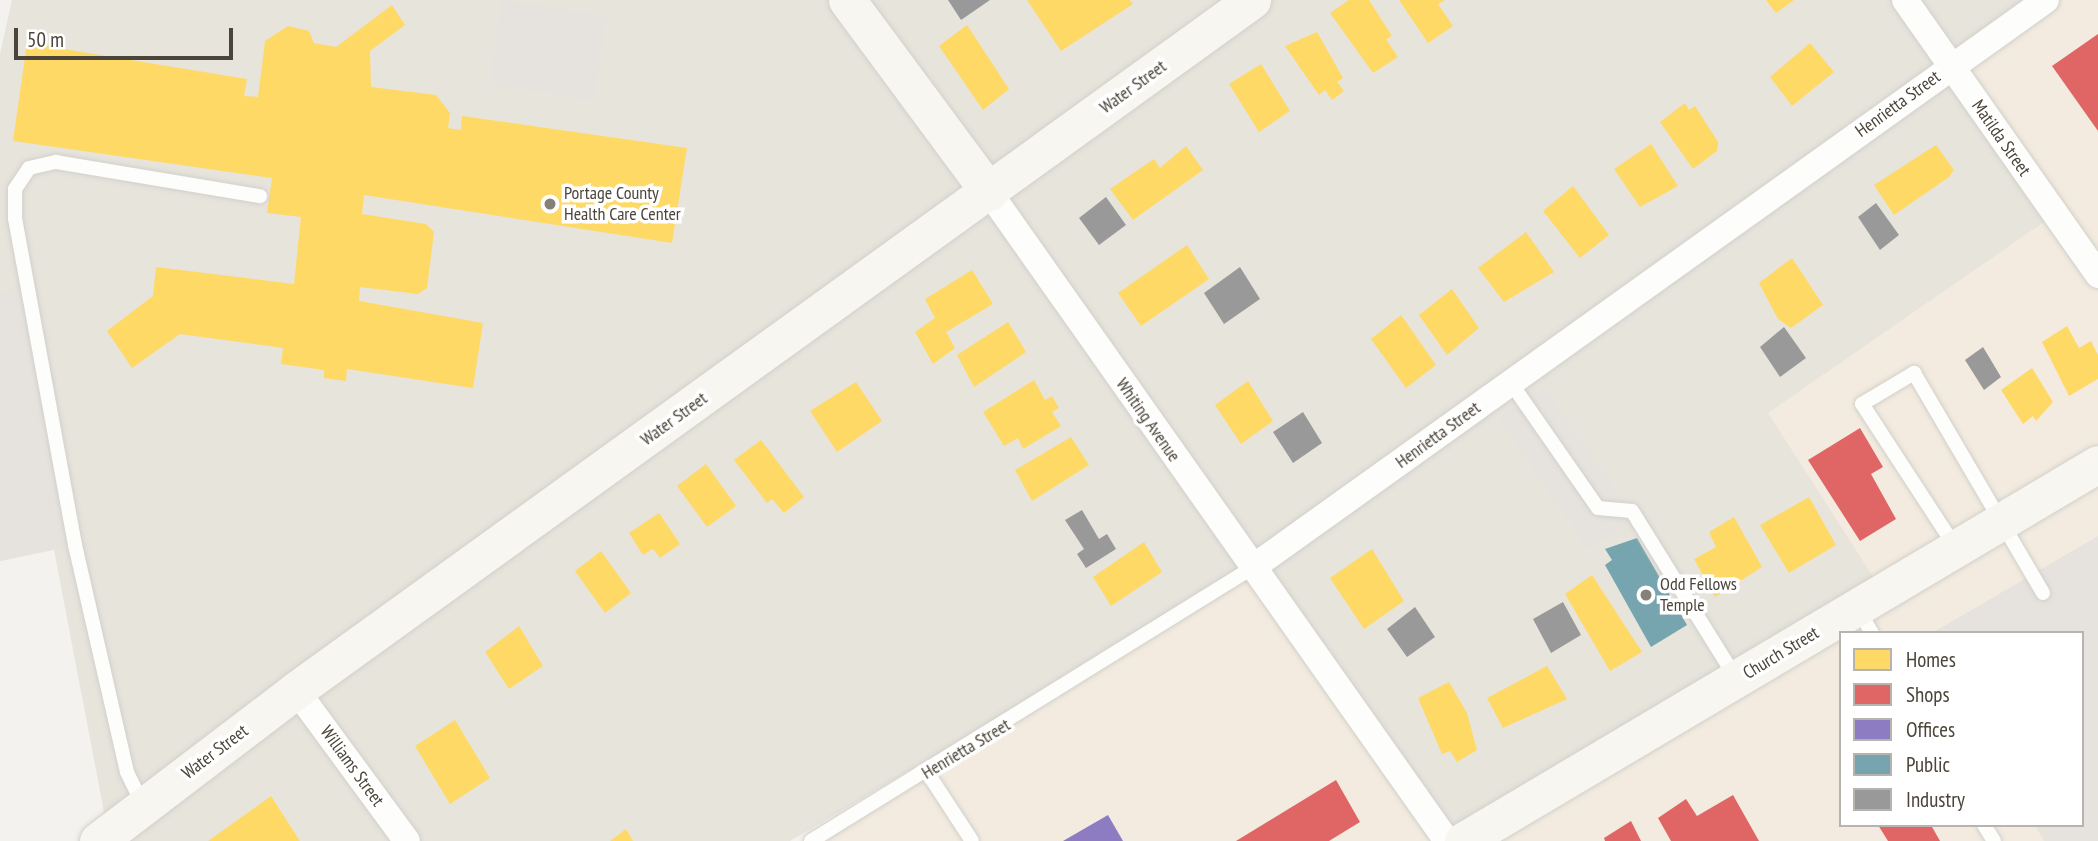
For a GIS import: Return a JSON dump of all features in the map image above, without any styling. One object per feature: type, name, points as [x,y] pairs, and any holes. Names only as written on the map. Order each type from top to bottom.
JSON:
[{"type":"street","name":"Whiting Avenue","points":[[847,0],[989,192],[1447,841]]},
{"type":"street","name":"Water Street","points":[[98,841],[296,690],[1252,0]]},
{"type":"street","name":"Matilda Street","points":[[1905,0],[2098,275]]},
{"type":"street","name":"Henrietta Street","points":[[1252,568],[2046,0]]},
{"type":"street","name":"Church Street","points":[[1841,631],[1865,620],[1956,548],[2098,464]]},
{"type":"street","name":"Church Street","points":[[1463,841],[1737,679],[1839,632]]},
{"type":"street","name":"Williams Street","points":[[296,690],[407,841]]},
{"type":"lane","points":[[143,807],[127,772],[75,545],[15,219],[15,189],[29,168],[56,162],[260,195]]},
{"type":"lane","points":[[1956,548],[1862,404],[1914,373],[2043,593]]},
{"type":"lane","points":[[1511,383],[1598,508],[1632,511],[1737,679]]},
{"type":"lane","name":"Henrietta Street","points":[[811,841],[927,772],[1252,568]]},
{"type":"lane","points":[[927,772],[972,841]]},
{"type":"shaded area","points":[[12,0],[2046,0],[2054,215],[1883,592],[1463,841],[1251,569],[790,841],[98,841],[108,833],[54,550],[0,561],[0,54]]},
{"type":"shaded area","points":[[501,0],[607,16],[594,100],[490,85]]},
{"type":"shaded area","points":[[2046,0],[2098,0],[2098,841],[1463,841],[1883,592],[1768,413],[2054,215],[1951,66]]},
{"type":"shaded area","points":[[28,287],[75,545],[0,561],[0,292]]},
{"type":"shaded area","points":[[1545,387],[1635,519],[1588,550],[1499,418]]},
{"type":"shaded area","points":[[2098,536],[2098,841],[2044,841],[2036,827],[2084,827],[2084,631],[1935,631]]},
{"type":"shaded area","points":[[1252,568],[1447,841],[811,841]]},
{"type":"building: Homes","points":[[1027,0],[1130,0],[1133,4],[1061,51]]},
{"type":"building: Homes","points":[[1349,0],[1369,0],[1392,36],[1386,39],[1398,57],[1373,73],[1330,13]]},
{"type":"building: Homes","points":[[1399,0],[1445,0],[1438,4],[1453,26],[1428,43]]},
{"type":"building: Homes","points":[[1766,0],[1794,0],[1776,13]]},
{"type":"building: Homes","name":"Portage County Health Care Center","points":[[392,5],[405,25],[370,51],[371,87],[436,95],[450,113],[448,128],[461,130],[462,116],[687,148],[672,243],[364,195],[362,214],[426,224],[434,232],[427,288],[418,294],[360,287],[359,301],[483,323],[473,388],[347,369],[346,381],[324,378],[324,370],[281,364],[283,348],[180,334],[132,368],[107,331],[153,296],[156,267],[294,284],[301,217],[267,213],[272,178],[13,141],[27,43],[247,79],[244,96],[258,97],[265,41],[288,26],[309,31],[314,43],[336,47]]},
{"type":"building: Homes","points":[[967,25],[1009,89],[983,110],[939,46]]},
{"type":"building: Homes","points":[[1317,32],[1343,78],[1337,82],[1344,91],[1332,100],[1325,90],[1319,95],[1285,46]]},
{"type":"building: Homes","points":[[1810,43],[1834,72],[1792,106],[1770,77]]},
{"type":"building: Homes","points":[[1261,64],[1290,111],[1259,132],[1229,84]]},
{"type":"building: Homes","points":[[1685,103],[1689,110],[1695,106],[1718,142],[1717,151],[1693,169],[1660,122]]},
{"type":"building: Homes","points":[[1651,144],[1678,186],[1640,207],[1614,169]]},
{"type":"building: Homes","points":[[1936,145],[1954,170],[1949,177],[1894,215],[1874,185]]},
{"type":"building: Homes","points":[[1186,146],[1203,170],[1133,220],[1110,189],[1154,159],[1160,168]]},
{"type":"building: Homes","points":[[1573,186],[1609,235],[1580,258],[1543,211]]},
{"type":"building: Homes","points":[[1526,232],[1554,272],[1504,302],[1478,268]]},
{"type":"building: Homes","points":[[1187,245],[1209,279],[1141,326],[1118,293]]},
{"type":"building: Homes","points":[[1792,258],[1823,305],[1791,328],[1778,319],[1759,283]]},
{"type":"building: Homes","points":[[972,270],[993,304],[946,332],[955,348],[933,364],[915,332],[935,318],[925,299]]},
{"type":"building: Homes","points":[[1452,289],[1479,328],[1447,355],[1419,315]]},
{"type":"building: Homes","points":[[1401,315],[1436,365],[1406,388],[1371,339]]},
{"type":"building: Homes","points":[[1008,322],[1026,352],[974,387],[957,355]]},
{"type":"building: Homes","points":[[2067,326],[2079,348],[2091,341],[2098,355],[2098,379],[2069,396],[2042,342]]},
{"type":"building: Homes","points":[[2032,368],[2053,402],[2036,421],[2033,416],[2023,424],[2001,390]]},
{"type":"building: Homes","points":[[1034,380],[1045,400],[1052,396],[1059,408],[1052,412],[1061,426],[1023,449],[1018,438],[1004,446],[983,412]]},
{"type":"building: Homes","points":[[1248,381],[1273,421],[1241,444],[1215,405]]},
{"type":"building: Homes","points":[[856,382],[882,421],[837,452],[810,411]]},
{"type":"building: Homes","points":[[1071,437],[1089,465],[1032,501],[1015,470]]},
{"type":"building: Homes","points":[[761,440],[804,497],[784,513],[772,499],[767,503],[734,460]]},
{"type":"building: Homes","points":[[706,464],[736,506],[707,527],[677,486]]},
{"type":"building: Homes","points":[[1809,497],[1836,545],[1789,573],[1760,525]]},
{"type":"building: Homes","points":[[659,513],[680,544],[660,558],[653,549],[643,555],[629,533]]},
{"type":"building: Homes","points":[[1734,517],[1762,567],[1715,597],[1694,559],[1716,547],[1709,532]]},
{"type":"building: Homes","points":[[1144,542],[1162,572],[1111,606],[1093,577]]},
{"type":"building: Homes","points":[[1372,549],[1404,601],[1364,629],[1330,578]]},
{"type":"building: Homes","points":[[601,551],[631,593],[605,613],[575,571]]},
{"type":"building: Homes","points":[[1592,575],[1642,652],[1610,671],[1565,594]]},
{"type":"building: Homes","points":[[519,626],[543,666],[509,689],[485,652]]},
{"type":"building: Homes","points":[[1547,666],[1567,699],[1503,728],[1487,698]]},
{"type":"building: Homes","points":[[1449,682],[1467,713],[1477,750],[1457,762],[1450,751],[1442,754],[1418,698]]},
{"type":"building: Homes","points":[[455,720],[490,778],[450,804],[415,746]]},
{"type":"building: Homes","points":[[271,796],[300,841],[208,841]]},
{"type":"building: Homes","points":[[626,829],[633,841],[610,841]]},
{"type":"building: Shops","points":[[2098,34],[2098,131],[2052,66]]},
{"type":"building: Shops","points":[[1860,428],[1883,467],[1871,474],[1896,519],[1860,541],[1808,460]]},
{"type":"building: Shops","points":[[1336,780],[1360,822],[1329,841],[1236,841]]},
{"type":"building: Shops","points":[[1733,795],[1759,841],[1671,841],[1658,818],[1686,799],[1697,816]]},
{"type":"building: Shops","points":[[1631,821],[1641,841],[1605,841],[1604,838]]},
{"type":"building: Shops","points":[[1879,827],[1932,827],[1940,841],[1888,841]]},
{"type":"building: Offices","points":[[1108,815],[1123,841],[1063,841]]},
{"type":"building: Public","name":"Odd Fellows Temple","points":[[1637,538],[1687,625],[1651,647],[1605,565],[1612,560],[1605,549]]},
{"type":"building: Industry","points":[[948,0],[990,0],[961,20]]},
{"type":"building: Industry","points":[[1106,197],[1126,225],[1099,245],[1079,218]]},
{"type":"building: Industry","points":[[1876,203],[1899,235],[1880,250],[1858,217]]},
{"type":"building: Industry","points":[[1240,267],[1260,299],[1224,324],[1204,293]]},
{"type":"building: Industry","points":[[1784,327],[1806,358],[1780,377],[1760,347]]},
{"type":"building: Industry","points":[[1983,347],[2001,377],[1984,390],[1965,360]]},
{"type":"building: Industry","points":[[1303,412],[1322,443],[1293,463],[1273,432]]},
{"type":"building: Industry","points":[[1082,510],[1099,539],[1107,534],[1116,549],[1086,568],[1077,554],[1084,549],[1065,520]]},
{"type":"building: Industry","points":[[1563,602],[1581,635],[1551,653],[1533,619]]},
{"type":"building: Industry","points":[[1415,607],[1435,637],[1407,657],[1387,629]]},
{"type":"place","name":"Portage County Health Care Center","points":[[550,204]]},
{"type":"place","name":"Odd Fellows Temple","points":[[1646,595]]}]
